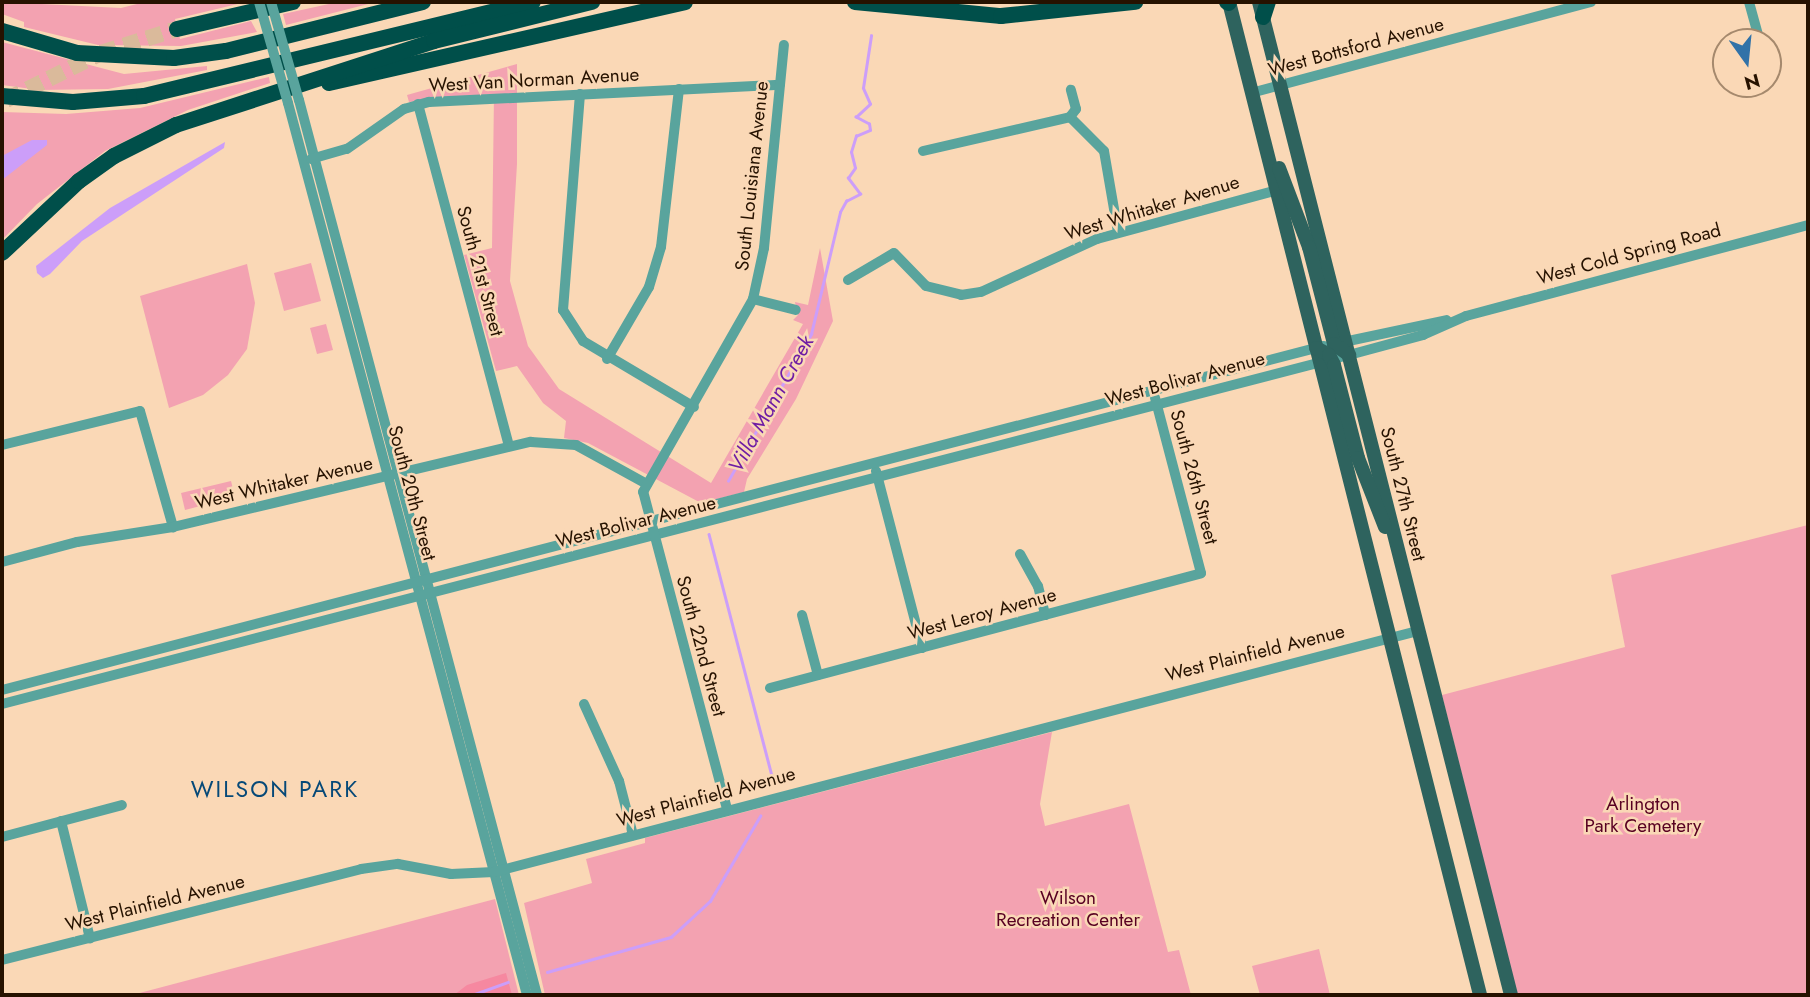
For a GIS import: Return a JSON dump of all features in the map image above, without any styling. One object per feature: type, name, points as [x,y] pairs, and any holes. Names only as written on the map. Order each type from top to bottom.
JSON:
[{"type":"highway","points":[[177,29],[293,2]]},
{"type":"highway","points":[[2,31],[76,53],[174,58],[226,51],[423,2]]},
{"type":"highway","points":[[2,96],[73,102],[144,96],[533,2]]},
{"type":"highway","points":[[2,253],[40,213],[114,156],[176,125],[244,100],[434,41],[592,2]]},
{"type":"highway","points":[[244,100],[685,2]]},
{"type":"highway","points":[[855,2],[1001,16],[1135,2]]},
{"type":"highway","points":[[1001,16],[1063,2]]},
{"type":"main road","points":[[1228,2],[1322,356],[1480,995]]},
{"type":"main road","name":"South 27th Street","points":[[1263,7],[1279,86],[1343,347],[1511,995]]},
{"type":"main road","points":[[1258,118],[1306,238],[1343,347]]},
{"type":"main road","points":[[1322,356],[1404,577]]},
{"type":"street","name":"South 20th Street","points":[[259,2],[294,102]]},
{"type":"street","name":"South 20th Street","points":[[271,2],[294,102],[499,871],[527,995]]},
{"type":"street","name":"West Bottsford Avenue","points":[[1251,93],[1591,2]]},
{"type":"street","points":[[1749,2],[1756,28]]},
{"type":"street","name":"South Louisiana Avenue","points":[[645,488],[694,407],[753,299],[765,239],[784,45]]},
{"type":"street","name":"West Van Norman Avenue","points":[[310,159],[347,149],[396,113],[418,104],[780,85]]},
{"type":"street","points":[[607,359],[649,287],[659,255],[679,89]]},
{"type":"street","points":[[923,151],[1070,117],[1076,109],[1071,90]]},
{"type":"street","points":[[580,94],[563,310],[583,341],[607,359],[694,407]]},
{"type":"street","name":"South 21st Street","points":[[418,104],[509,446]]},
{"type":"street","points":[[1070,117],[1104,150],[1118,232]]},
{"type":"street","name":"West Whitaker Avenue","points":[[848,280],[894,253],[926,286],[971,294],[999,286],[1078,246],[1118,232],[1277,190]]},
{"type":"street","name":"West Cold Spring Road","points":[[1322,356],[1343,347],[1423,335],[1458,318],[1808,225]]},
{"type":"street","points":[[753,299],[796,310]]},
{"type":"street","points":[[1322,356],[1343,347]]},
{"type":"street","name":"West Bolivar Avenue","points":[[2,690],[1256,363],[1322,356]]},
{"type":"street","name":"West Bolivar Avenue","points":[[2,704],[1260,377],[1322,356]]},
{"type":"street","points":[[1256,363],[1260,377]]},
{"type":"street","name":"South 26th Street","points":[[1154,390],[1201,573]]},
{"type":"street","points":[[2,445],[141,411],[173,527]]},
{"type":"street","points":[[1016,426],[1020,440]]},
{"type":"street","name":"West Whitaker Avenue","points":[[2,562],[77,542],[173,527],[395,476],[509,446],[544,441],[576,444],[645,488]]},
{"type":"street","points":[[874,463],[922,648]]},
{"type":"street","name":"South 22nd Street","points":[[645,488],[650,522],[727,809]]},
{"type":"street","points":[[1020,554],[1038,586],[1045,615]]},
{"type":"street","name":"West Leroy Avenue","points":[[771,688],[1201,573]]},
{"type":"street","points":[[802,615],[818,675]]},
{"type":"street","name":"West Plainfield Avenue","points":[[2,960],[387,864],[451,874],[499,871],[727,809],[1417,631]]},
{"type":"street","points":[[584,704],[619,781],[633,835]]},
{"type":"street","points":[[2,837],[122,805]]},
{"type":"street","points":[[61,821],[90,938]]},
{"type":"street","name":"South 20th Street","points":[[499,871],[537,995]]},
{"type":"green space","points":[[2,2],[121,8],[145,2],[246,2],[175,19],[180,39],[251,21],[257,32],[181,46],[98,45],[24,27],[24,22],[2,14]]},
{"type":"green space","points":[[338,2],[376,2],[286,25],[283,14]]},
{"type":"green space","points":[[2,42],[124,74],[207,66],[207,70],[108,89],[39,90],[2,85]]},
{"type":"green space","points":[[517,64],[517,164],[510,281],[528,346],[559,389],[711,483],[803,324],[793,320],[798,315],[795,302],[808,305],[820,248],[833,321],[796,399],[747,479],[744,492],[701,503],[588,443],[564,438],[566,421],[543,403],[517,366],[496,371],[464,255],[492,248],[494,94],[409,102],[407,95]]},
{"type":"green space","points":[[269,77],[270,83],[188,110],[105,151],[37,204],[2,240],[2,112],[66,114],[140,108]]},
{"type":"green space","points":[[311,263],[321,301],[284,311],[274,273]]},
{"type":"green space","points":[[247,264],[255,303],[247,349],[228,375],[203,395],[169,408],[140,296]]},
{"type":"green space","points":[[326,324],[333,350],[317,354],[310,328]]},
{"type":"green space","points":[[231,481],[235,497],[185,510],[181,493]]},
{"type":"green space","name":"Arlington Park Cemetery","points":[[1808,525],[1808,995],[1517,995],[1442,695],[1625,647],[1611,575]]},
{"type":"green space","name":"Wilson Recreation Center","points":[[1052,732],[1040,804],[1045,826],[1129,804],[1168,952],[1179,950],[1191,995],[545,995],[524,903],[592,883],[586,859],[645,843],[645,838]]},
{"type":"green space","points":[[495,899],[519,995],[132,995]]},
{"type":"green space","points":[[1319,949],[1330,995],[1260,995],[1252,966]]},
{"type":"shaded area","points":[[32,140],[47,140],[47,145],[2,180],[2,156]]},
{"type":"shaded area","points":[[225,142],[224,148],[82,241],[50,274],[43,278],[37,273],[36,266],[110,208]]},
{"type":"shaded area","points":[[506,973],[512,995],[454,995],[467,985]]},
{"type":"waterway","name":"Villa Mann Creek","points":[[728,481],[811,334],[840,212],[846,201],[860,194],[848,178],[855,168],[851,152],[856,136],[870,130],[869,124],[856,117],[870,104],[863,88],[871,36]]},
{"type":"waterway","name":"Villa Mann Creek","points":[[709,534],[773,780]]},
{"type":"waterway","name":"Villa Mann Creek","points":[[547,972],[671,937],[710,901],[760,816]]},
{"type":"waterway","points":[[472,995],[508,982]]},
{"type":"tunnel","points":[[6,100],[101,53],[177,29]]},
{"type":"district","name":"WILSON PARK","points":[[275,789]]}]
